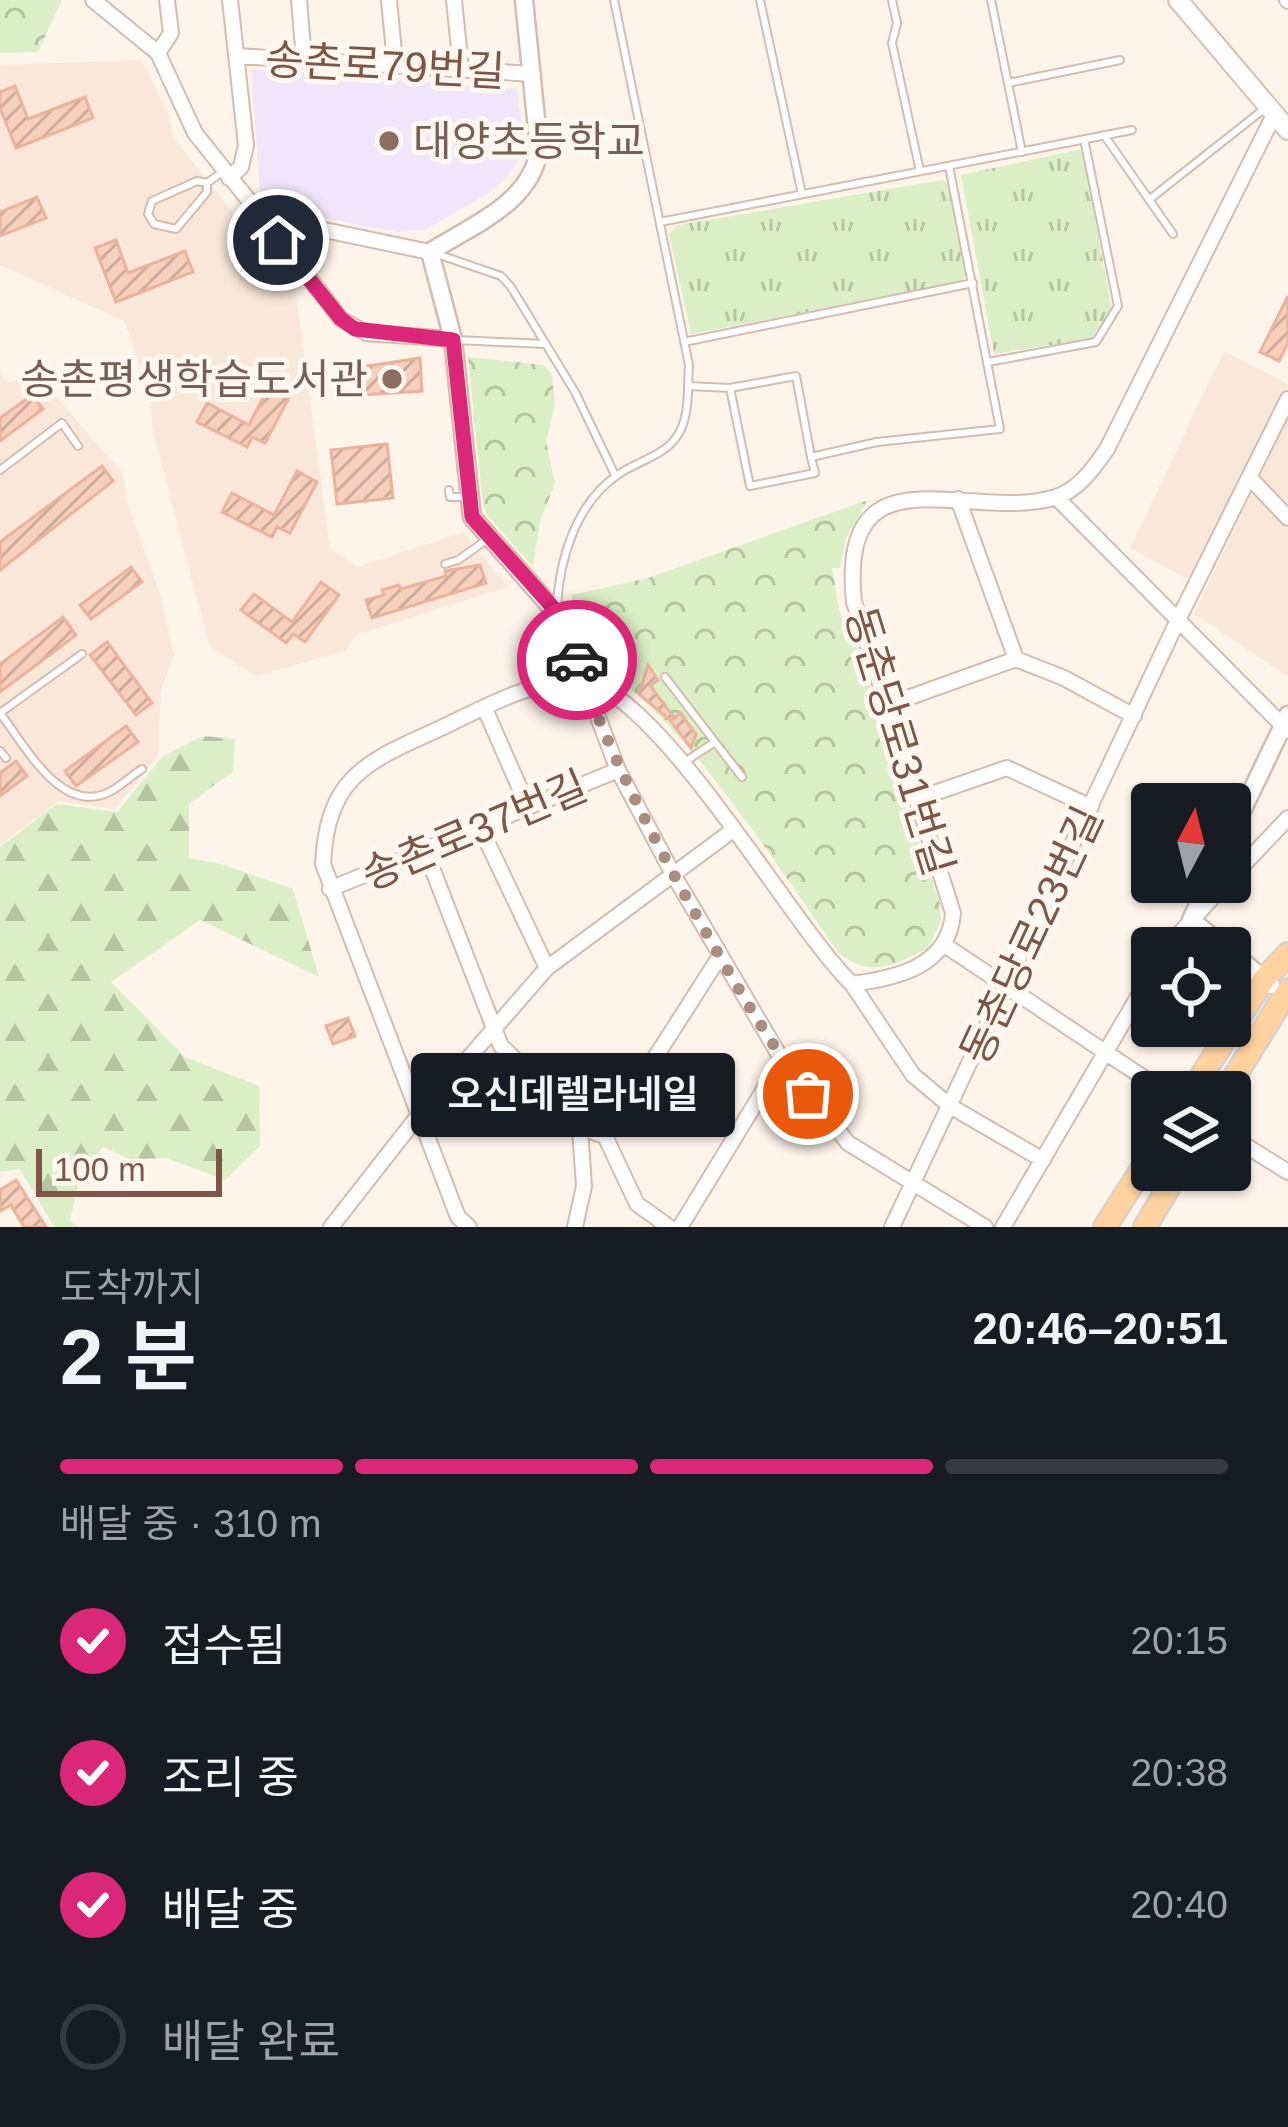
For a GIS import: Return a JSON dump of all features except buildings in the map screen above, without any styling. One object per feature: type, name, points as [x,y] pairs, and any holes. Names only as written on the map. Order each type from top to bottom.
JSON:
[{"type":"main road","points":[[1178,0],[1288,130]]},
{"type":"main road","points":[[1205,1071],[1264,979],[1288,954]]},
{"type":"main road","points":[[1238,1071],[1286,994]]},
{"type":"main road","points":[[1105,1227],[1131,1186]]},
{"type":"main road","points":[[1145,1227],[1166,1191]]},
{"type":"street","points":[[93,0],[158,52],[195,133],[341,319],[355,329],[453,340]]},
{"type":"street","points":[[158,52],[171,33],[167,0]]},
{"type":"street","points":[[226,174],[241,167],[246,145],[230,0]]},
{"type":"street","points":[[299,0],[304,60]]},
{"type":"street","points":[[388,0],[395,63]]},
{"type":"street","points":[[454,0],[461,68]]},
{"type":"street","points":[[262,217],[430,252],[512,200],[536,170],[538,148],[524,0]]},
{"type":"street","name":"송촌로79번길","points":[[236,56],[533,74]]},
{"type":"street","points":[[1251,794],[1286,724],[1177,622],[1056,497],[1082,481],[1107,449],[1270,111]]},
{"type":"street","points":[[430,252],[453,340],[472,517],[565,623],[618,770],[673,874],[782,1060],[848,1143],[985,1227]]},
{"type":"street","name":"동춘당로23번길","points":[[892,1227],[1177,622],[1288,399]]},
{"type":"street","points":[[1251,479],[1288,518]]},
{"type":"street","name":"동춘당로31번길","points":[[946,946],[952,936],[953,913],[854,602],[850,570],[856,537],[891,503],[911,499],[1011,502],[1056,497]]},
{"type":"street","points":[[958,500],[1016,659]]},
{"type":"street","points":[[888,705],[1016,659],[1064,678],[1134,716]]},
{"type":"street","points":[[469,1227],[458,1216],[330,889],[323,864],[325,833],[333,804],[350,778],[377,756],[530,689],[584,680],[602,687],[649,722],[852,983],[913,1075],[950,1106],[1043,1160]]},
{"type":"street","points":[[485,709],[528,807]]},
{"type":"street","points":[[917,799],[1007,768],[1091,807]]},
{"type":"street","name":"송촌로37번길","points":[[330,889],[618,770]]},
{"type":"street","points":[[1251,858],[1288,818]]},
{"type":"street","points":[[480,827],[547,968]]},
{"type":"street","points":[[331,1227],[418,1116],[547,968],[733,830]]},
{"type":"street","points":[[425,850],[501,1046],[580,1130],[605,1136]]},
{"type":"street","points":[[1191,920],[1199,903]]},
{"type":"street","points":[[1185,927],[1208,903]]},
{"type":"street","points":[[1191,920],[1200,927]]},
{"type":"street","points":[[852,983],[886,980],[946,946],[1135,1071]]},
{"type":"street","points":[[605,1136],[720,956]]},
{"type":"street","points":[[1251,969],[1286,994]]},
{"type":"street","points":[[1003,1227],[1131,1011]]},
{"type":"street","points":[[680,1227],[782,1060]]},
{"type":"street","points":[[575,1227],[584,1186],[580,1130]]},
{"type":"street","points":[[605,1136],[637,1204],[669,1227]]},
{"type":"street","points":[[1251,1149],[1288,1172]]},
{"type":"lane","points":[[556,611],[558,576],[582,516],[616,475],[674,441],[686,418],[684,342],[614,0]]},
{"type":"lane","points":[[760,0],[802,194]]},
{"type":"lane","points":[[892,0],[896,23],[892,44],[920,171]]},
{"type":"lane","points":[[991,0],[1022,152]]},
{"type":"lane","points":[[1008,83],[1120,60]]},
{"type":"lane","points":[[1150,200],[1270,111]]},
{"type":"lane","points":[[659,222],[1132,130]]},
{"type":"lane","points":[[1104,135],[1173,234]]},
{"type":"lane","points":[[988,362],[1096,342],[1118,306],[1084,139]]},
{"type":"lane","points":[[812,458],[877,442],[1000,429],[950,166]]},
{"type":"lane","points":[[207,183],[207,192],[176,229],[154,224],[148,214],[152,200],[226,174]]},
{"type":"lane","points":[[430,252],[501,276],[575,392],[616,475]]},
{"type":"lane","points":[[684,342],[973,283]]},
{"type":"lane","points":[[453,340],[546,344]]},
{"type":"lane","points":[[688,386],[730,388],[796,376],[814,473],[750,486],[730,388]]},
{"type":"lane","points":[[0,470],[62,423],[78,446]]},
{"type":"lane","points":[[449,490],[450,496],[468,497]]},
{"type":"lane","points":[[445,564],[488,539]]},
{"type":"lane","points":[[82,654],[0,713],[56,786],[89,797],[106,794],[142,769]]},
{"type":"lane","points":[[665,677],[742,778]]},
{"type":"lane","points":[[682,763],[715,742]]},
{"type":"shaded area","points":[[141,60],[169,115],[174,139],[295,288],[330,548],[357,567],[463,532],[508,587],[356,635],[346,651],[256,676],[209,646],[153,431],[149,390],[124,321],[0,265],[0,65]]},
{"type":"shaded area","name":"대양초등학교","points":[[251,69],[517,89],[520,158],[505,179],[481,198],[425,230],[397,232],[275,209],[260,190]]},
{"type":"shaded area","points":[[1224,351],[1288,384],[1189,580],[1130,548]]},
{"type":"shaded area","points":[[0,373],[7,382],[28,377],[56,397],[123,473],[127,501],[160,593],[174,654],[161,691],[158,756],[115,809],[59,801],[0,845]]},
{"type":"shaded area","points":[[1288,417],[1288,676],[1194,614]]},
{"type":"green space","points":[[0,0],[62,0],[38,52],[0,53]]},
{"type":"green space","points":[[1082,149],[1112,311],[1091,339],[994,354],[961,175]]},
{"type":"green space","points":[[943,180],[948,184],[965,274],[961,283],[691,334],[669,234],[678,225]]},
{"type":"green space","points":[[468,357],[543,365],[552,374],[555,405],[546,441],[555,483],[540,522],[533,567],[483,505]]},
{"type":"green space","points":[[868,500],[846,538],[840,568],[832,568],[839,609],[874,698],[870,699],[940,904],[941,921],[928,948],[894,964],[873,967],[840,954],[726,794],[656,712],[623,683],[593,668],[571,595],[648,578]]},
{"type":"green space","points":[[203,736],[235,739],[233,771],[189,804],[189,858],[293,889],[319,977],[200,920],[111,982],[185,1057],[259,1086],[260,1146],[225,1180],[166,1158],[130,1159],[103,1147],[94,1159],[99,1164],[90,1184],[79,1181],[70,1221],[79,1227],[54,1227],[20,1169],[0,1172],[0,847],[57,804],[117,812],[163,756]]},
{"type":"way so far","points":[[577,660],[618,770],[673,874],[782,1060],[808,1094]]},
{"type":"place","name":"대양초등학교","points":[[389,141]]},
{"type":"place","name":"송촌평생학습도서관","points":[[392,379]]},
{"type":"place","name":"오신데렐라네일","points":[[808,1094]]},
{"type":"route","points":[[278,240],[341,319],[355,329],[453,340],[472,517],[565,623],[577,660]]}]
